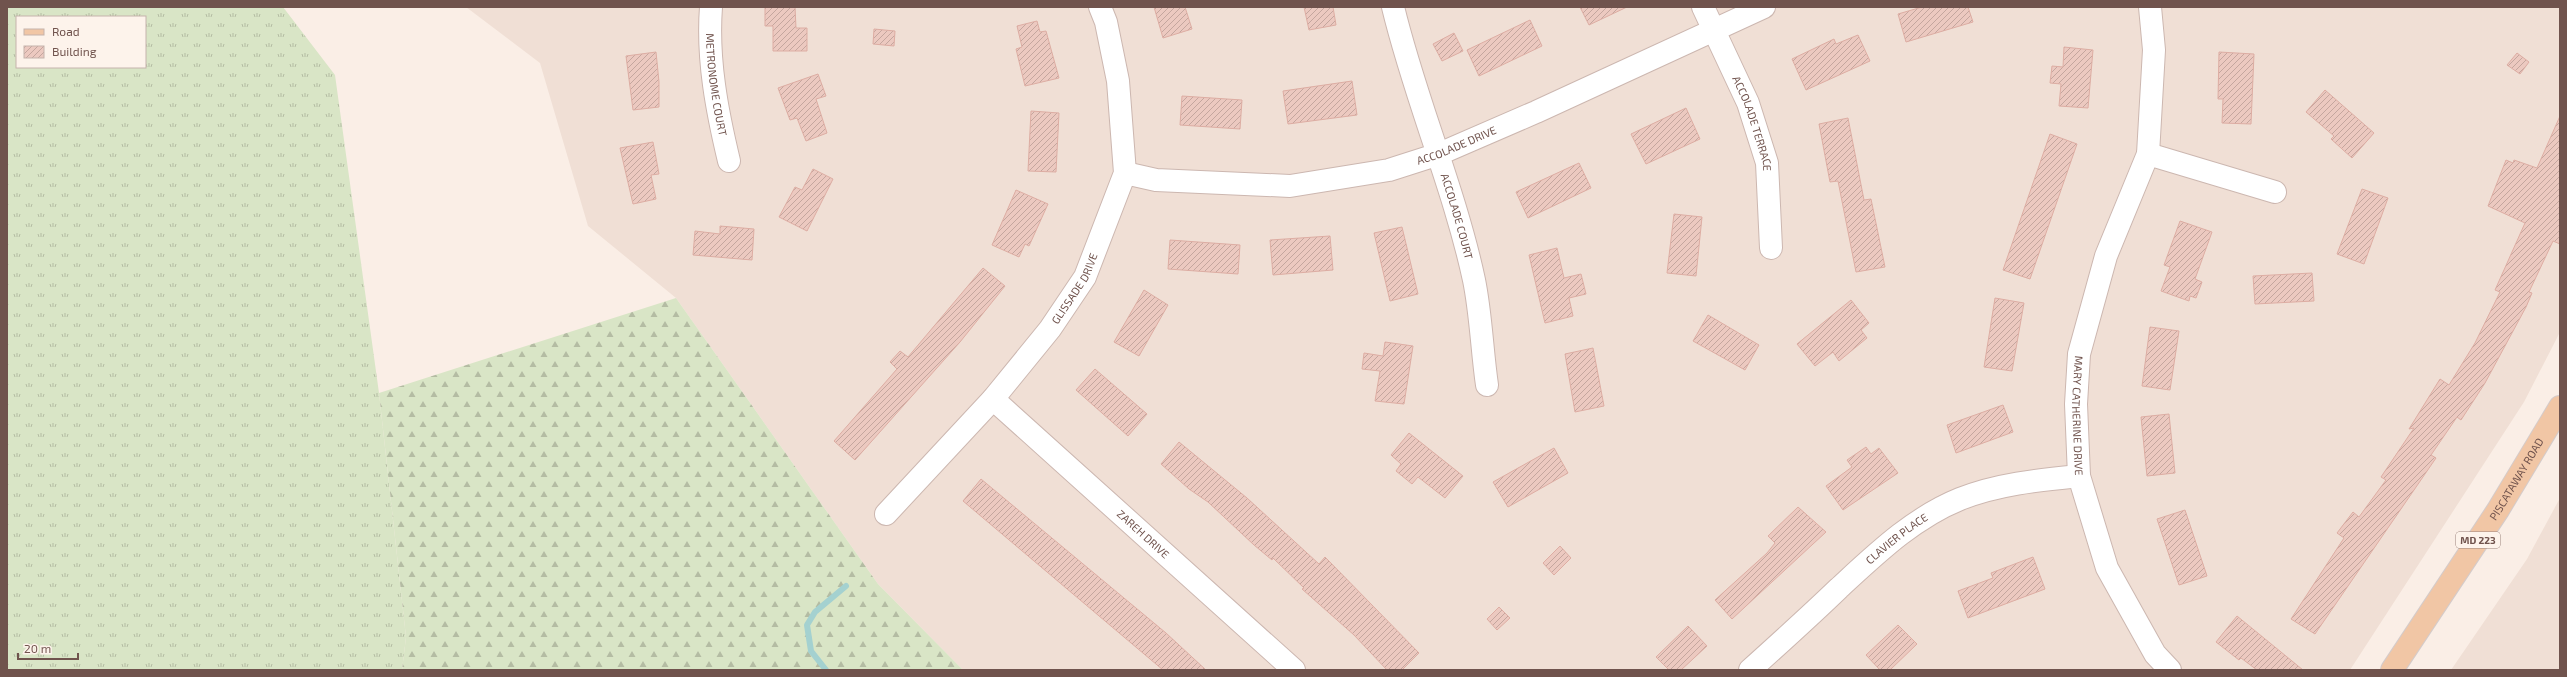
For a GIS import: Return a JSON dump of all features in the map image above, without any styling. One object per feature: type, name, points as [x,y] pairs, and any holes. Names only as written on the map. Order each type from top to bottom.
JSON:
[{"type":"main road","name":"PISCATAWAY ROAD","points":[[2392,670],[2498,510],[2560,408]]},
{"type":"street","name":"METRONOME COURT","points":[[711,7],[710,24],[716,108],[729,161]]},
{"type":"street","name":"GLISSADE DRIVE","points":[[886,514],[993,399],[1050,329],[1085,277],[1125,173],[1118,81],[1106,22],[1100,7]]},
{"type":"street","name":"ACCOLADE COURT","points":[[1393,7],[1405,58],[1439,154],[1474,280],[1487,385]]},
{"type":"street","name":"ACCOLADE TERRACE","points":[[1703,7],[1748,103],[1767,163],[1770,248]]},
{"type":"street","name":"ACCOLADE DRIVE","points":[[1125,173],[1156,180],[1290,186],[1389,170],[1439,154],[1536,112],[1764,7]]},
{"type":"street","name":"MARY CATHERINE DRIVE","points":[[2150,7],[2154,50],[2148,154],[2106,256],[2079,354],[2076,404],[2078,476],[2107,568],[2155,654],[2170,670]]},
{"type":"street","points":[[2148,154],[2275,192]]},
{"type":"street","name":"ZAREH DRIVE","points":[[993,399],[1294,670]]},
{"type":"street","name":"CLAVIER PLACE","points":[[1750,670],[1904,530],[1928,515],[1960,499],[1993,490],[2027,482],[2078,476]]},
{"type":"shaded area","points":[[466,7],[2560,7],[2560,332],[2524,402],[2350,670],[963,670],[878,584],[676,298],[588,226],[540,63]]},
{"type":"shaded area","points":[[2560,498],[2560,670],[2451,670],[2527,559]]},
{"type":"green space","points":[[7,7],[283,7],[335,75],[379,393],[406,637],[402,670],[7,670]]},
{"type":"green space","points":[[676,298],[878,584],[963,670],[402,670],[406,637],[379,393]]},
{"type":"building","points":[[765,7],[795,7],[796,28],[807,28],[807,51],[773,51],[773,26],[765,26]]},
{"type":"building","points":[[1154,7],[1185,7],[1192,29],[1163,38]]},
{"type":"building","points":[[1304,7],[1333,7],[1336,25],[1309,30]]},
{"type":"building","points":[[1580,7],[1627,7],[1589,25]]},
{"type":"building","points":[[1922,7],[1968,7],[1973,22],[1906,42],[1898,14]]},
{"type":"building","points":[[1530,20],[1542,46],[1479,76],[1467,50]]},
{"type":"building","points":[[1037,21],[1040,32],[1046,31],[1059,78],[1025,86],[1016,49],[1022,47],[1017,26]]},
{"type":"building","points":[[874,29],[895,31],[894,46],[873,44]]},
{"type":"building","points":[[1454,33],[1463,51],[1442,61],[1433,44]]},
{"type":"building","points":[[1858,35],[1870,61],[1806,90],[1792,59],[1834,39],[1836,44]]},
{"type":"building","points":[[2064,47],[2093,50],[2088,108],[2059,106],[2061,84],[2050,83],[2052,66],[2063,67]]},
{"type":"building","points":[[656,52],[659,82],[659,107],[633,110],[626,56]]},
{"type":"building","points":[[2219,52],[2254,54],[2251,124],[2222,123],[2223,99],[2218,99]]},
{"type":"building","points":[[2517,53],[2529,62],[2520,74],[2507,65]]},
{"type":"building","points":[[818,74],[826,96],[816,99],[827,133],[806,141],[797,118],[790,120],[778,88]]},
{"type":"building","points":[[1352,81],[1357,115],[1288,124],[1283,91]]},
{"type":"building","points":[[2325,90],[2374,133],[2352,158],[2331,139],[2334,136],[2306,112]]},
{"type":"building","points":[[1182,96],[1242,100],[1240,129],[1180,125]]},
{"type":"building","points":[[1686,108],[1700,139],[1646,164],[1631,134]]},
{"type":"building","points":[[1031,111],[1059,113],[1056,172],[1028,171]]},
{"type":"building","points":[[2560,116],[2560,244],[2553,241],[2529,292],[2532,293],[2526,307],[2485,383],[2461,420],[2457,417],[2431,455],[2436,458],[2315,634],[2291,619],[2344,538],[2337,533],[2353,512],[2359,517],[2386,480],[2381,477],[2414,428],[2409,429],[2440,379],[2449,385],[2475,343],[2500,292],[2495,290],[2525,223],[2488,206],[2506,160],[2513,163],[2514,160],[2537,168]]},
{"type":"building","points":[[1848,118],[1864,200],[1871,199],[1885,267],[1856,272],[1838,181],[1830,182],[1819,124]]},
{"type":"building","points":[[2050,134],[2077,144],[2030,279],[2003,270]]},
{"type":"building","points":[[653,142],[659,174],[651,175],[656,199],[633,204],[620,148]]},
{"type":"building","points":[[1579,163],[1591,188],[1528,218],[1516,192]]},
{"type":"building","points":[[813,169],[833,179],[807,231],[779,217],[795,187],[802,190]]},
{"type":"building","points":[[2362,189],[2388,198],[2364,264],[2337,254]]},
{"type":"building","points":[[1016,190],[1048,204],[1029,246],[1025,244],[1019,257],[992,245]]},
{"type":"building","points":[[1674,214],[1702,217],[1696,276],[1667,273]]},
{"type":"building","points":[[2180,221],[2212,232],[2195,279],[2202,282],[2196,298],[2190,296],[2189,301],[2161,291],[2170,267],[2164,265]]},
{"type":"building","points":[[720,226],[754,229],[752,260],[693,255],[695,231],[720,234]]},
{"type":"building","points":[[1402,227],[1418,294],[1390,301],[1374,233]]},
{"type":"building","points":[[1330,236],[1333,270],[1273,275],[1270,240]]},
{"type":"building","points":[[1170,240],[1240,245],[1238,274],[1168,269]]},
{"type":"building","points":[[1557,248],[1564,278],[1581,274],[1586,294],[1569,298],[1573,316],[1545,323],[1529,255]]},
{"type":"building","points":[[983,268],[1005,286],[960,342],[855,460],[834,441],[897,369],[890,362],[900,351],[908,357]]},
{"type":"building","points":[[2312,273],[2314,301],[2255,304],[2253,276]]},
{"type":"building","points":[[1144,290],[1168,305],[1139,356],[1114,342]]},
{"type":"building","points":[[1995,298],[2024,303],[2012,371],[1984,367]]},
{"type":"building","points":[[1851,300],[1869,323],[1861,330],[1867,338],[1839,361],[1833,352],[1815,366],[1797,344]]},
{"type":"building","points":[[1708,315],[1759,345],[1745,370],[1693,341]]},
{"type":"building","points":[[2150,327],[2179,331],[2170,390],[2142,386]]},
{"type":"building","points":[[1385,342],[1413,346],[1404,404],[1375,401],[1380,371],[1362,369],[1364,353],[1383,356]]},
{"type":"building","points":[[1593,348],[1604,406],[1575,412],[1565,354]]},
{"type":"building","points":[[1095,369],[1147,414],[1128,436],[1076,390]]},
{"type":"building","points":[[2003,405],[2013,432],[1956,453],[1947,425]]},
{"type":"building","points":[[2169,414],[2175,473],[2147,476],[2141,417]]},
{"type":"building","points":[[1409,433],[1463,476],[1445,498],[1418,477],[1412,484],[1396,471],[1401,464],[1391,455]]},
{"type":"building","points":[[1179,442],[1247,498],[1319,564],[1325,557],[1419,653],[1402,670],[1387,670],[1354,635],[1302,589],[1304,588],[1273,558],[1272,560],[1254,545],[1208,502],[1189,489],[1161,464]]},
{"type":"building","points":[[1866,447],[1871,454],[1879,448],[1898,473],[1843,510],[1826,486],[1852,467],[1847,460]]},
{"type":"building","points":[[1554,448],[1568,473],[1508,507],[1493,482]]},
{"type":"building","points":[[981,479],[1166,633],[1206,670],[1163,670],[963,501]]},
{"type":"building","points":[[1798,507],[1826,532],[1732,619],[1715,600],[1767,553],[1775,543],[1768,536]]},
{"type":"building","points":[[2185,510],[2207,576],[2179,585],[2157,519]]},
{"type":"building","points":[[1560,546],[1571,558],[1554,575],[1543,563]]},
{"type":"building","points":[[2033,557],[2045,589],[1968,618],[1958,591],[1993,578],[1991,573]]},
{"type":"building","points":[[1499,607],[1510,618],[1497,630],[1487,619]]},
{"type":"building","points":[[2237,616],[2303,670],[2257,670],[2241,658],[2239,660],[2216,642]]},
{"type":"building","points":[[1898,625],[1917,644],[1890,670],[1880,670],[1866,655]]},
{"type":"building","points":[[1688,626],[1707,646],[1681,670],[1669,670],[1656,657]]},
{"type":"waterway","points":[[826,670],[811,651],[807,625],[815,612],[846,586]]}]
